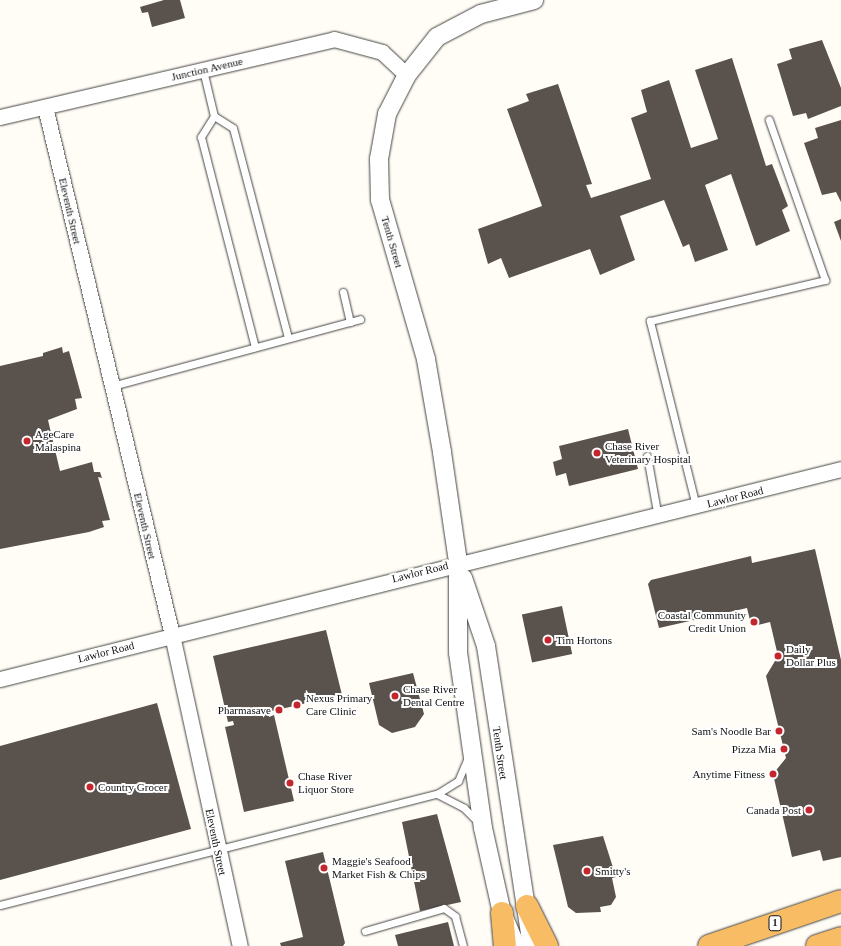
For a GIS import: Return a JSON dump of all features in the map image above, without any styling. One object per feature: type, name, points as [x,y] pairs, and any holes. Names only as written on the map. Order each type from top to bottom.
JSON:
[{"type":"highway","name":"1","points":[[709,946],[841,900]]},
{"type":"highway","points":[[527,906],[547,946]]},
{"type":"highway","points":[[502,913],[506,946]]},
{"type":"highway","points":[[817,946],[841,938]]},
{"type":"street","name":"Tenth Street","points":[[516,946],[502,913],[483,828],[458,653],[458,562],[426,359],[380,200],[379,159],[387,114],[407,75],[437,37],[482,14],[534,0]]},
{"type":"street","name":"Junction Avenue","points":[[0,117],[334,39],[382,52],[407,75]]},
{"type":"street","name":"Eleventh Street","points":[[45,107],[172,636],[240,946]]},
{"type":"street","name":"Lawlor Road","points":[[0,679],[458,562],[658,517],[841,469]]},
{"type":"street","name":"Tenth Street","points":[[458,562],[486,646],[503,778],[527,906],[532,946]]},
{"type":"lane","points":[[203,70],[214,116],[232,128],[288,338]]},
{"type":"lane","points":[[214,116],[201,137],[255,347]]},
{"type":"lane","points":[[696,506],[650,321],[825,280],[769,120]]},
{"type":"lane","points":[[343,292],[350,322]]},
{"type":"lane","points":[[112,386],[360,319]]},
{"type":"lane","points":[[647,456],[658,517]]},
{"type":"lane","points":[[0,905],[218,848],[437,794],[458,781],[472,749]]},
{"type":"lane","points":[[437,794],[464,808],[483,828]]},
{"type":"lane","points":[[365,931],[444,908],[455,916],[463,946]]},
{"type":"building","points":[[164,0],[180,0],[185,18],[152,27],[148,12],[142,13],[140,7]]},
{"type":"building","points":[[822,40],[841,88],[841,106],[808,119],[806,113],[793,116],[777,64],[792,59],[789,49]]},
{"type":"building","points":[[732,58],[766,166],[772,164],[788,206],[782,210],[790,231],[756,246],[731,174],[705,185],[728,250],[695,262],[689,244],[683,247],[664,200],[620,216],[635,260],[600,275],[590,249],[509,278],[501,258],[488,264],[478,229],[542,206],[507,109],[529,101],[526,94],[558,84],[592,184],[586,185],[591,198],[651,179],[631,118],[647,112],[641,90],[669,80],[691,148],[718,139],[695,70]]},
{"type":"building","points":[[841,120],[841,202],[836,192],[822,195],[804,143],[818,138],[815,128]]},
{"type":"building","points":[[841,219],[841,241],[834,222]]},
{"type":"building","name":"AgeCare Malaspina","points":[[62,347],[63,353],[69,351],[82,398],[75,399],[77,409],[48,420],[60,471],[92,462],[94,472],[100,472],[102,478],[98,477],[110,520],[102,521],[104,527],[89,532],[0,549],[0,366],[43,356],[43,353]]},
{"type":"building","name":"Chase River Veterinary Hospital","points":[[628,429],[638,469],[569,486],[566,473],[556,476],[553,462],[562,459],[559,446]]},
{"type":"building","points":[[815,549],[841,660],[841,857],[823,861],[820,850],[792,857],[773,774],[786,758],[766,676],[778,656],[770,622],[758,625],[750,620],[747,608],[659,628],[648,584],[651,580],[751,556],[752,563]]},
{"type":"building","name":"Tim Hortons","points":[[562,606],[572,654],[532,662],[522,615]]},
{"type":"building","points":[[326,630],[342,695],[268,712],[269,717],[274,715],[294,801],[244,812],[225,727],[234,725],[233,721],[228,722],[213,656]]},
{"type":"building","name":"Chase River Dental Centre","points":[[413,673],[424,714],[415,727],[392,733],[379,725],[369,683]]},
{"type":"building","name":"Country Grocer","points":[[157,703],[191,829],[0,880],[0,746]]},
{"type":"building","points":[[437,814],[461,902],[420,911],[402,822]]},
{"type":"building","name":"Smitty's","points":[[603,836],[616,877],[612,878],[616,897],[611,905],[600,907],[601,912],[576,913],[568,907],[553,845]]},
{"type":"building","points":[[323,852],[345,943],[343,946],[281,946],[280,943],[303,937],[285,861]]},
{"type":"building","points":[[448,922],[454,946],[398,946],[395,935]]},
{"type":"place","name":"AgeCare Malaspina","points":[[27,441]]},
{"type":"place","name":"Chase River Veterinary Hospital","points":[[597,453]]},
{"type":"place","name":"Coastal Community Credit Union","points":[[754,622]]},
{"type":"place","name":"Tim Hortons","points":[[548,640]]},
{"type":"place","name":"Daily Dollar Plus","points":[[778,656]]},
{"type":"place","name":"Chase River Dental Centre","points":[[395,696]]},
{"type":"place","name":"Nexus Primary Care Clinic","points":[[297,705]]},
{"type":"place","name":"Pharmasave","points":[[279,710]]},
{"type":"place","name":"Sam's Noodle Bar","points":[[779,731]]},
{"type":"place","name":"Pizza Mia","points":[[784,749]]},
{"type":"place","name":"Anytime Fitness","points":[[773,774]]},
{"type":"place","name":"Chase River Liquor Store","points":[[290,783]]},
{"type":"place","name":"Country Grocer","points":[[90,787]]},
{"type":"place","name":"Canada Post","points":[[809,810]]},
{"type":"place","name":"Maggie's Seafood Market Fish & Chips","points":[[324,868]]},
{"type":"place","name":"Smitty's","points":[[587,871]]}]
